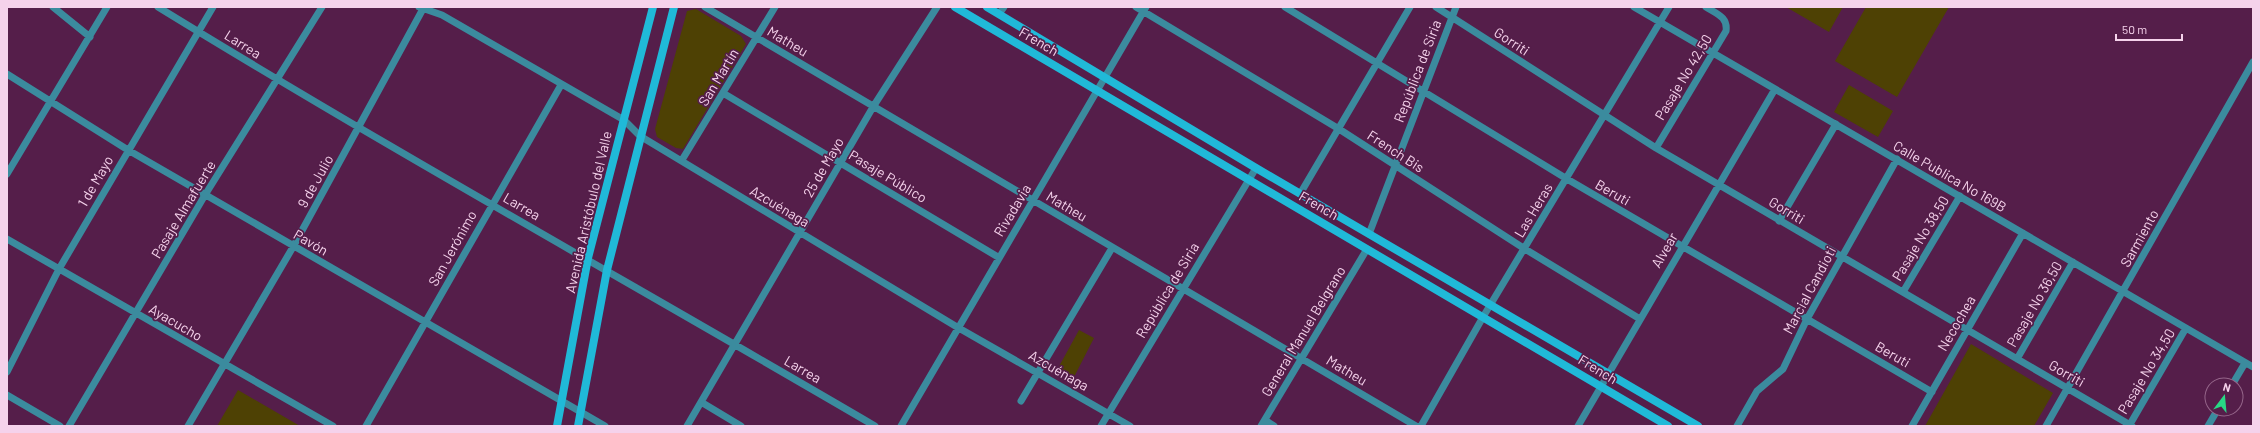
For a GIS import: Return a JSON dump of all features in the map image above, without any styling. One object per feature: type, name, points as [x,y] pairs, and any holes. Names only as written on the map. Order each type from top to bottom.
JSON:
[{"type":"main road","name":"Avenida Aristóbulo del Valle","points":[[556,426],[588,258],[653,7]]},
{"type":"main road","points":[[578,426],[607,270],[674,7]]},
{"type":"main road","name":"French","points":[[955,7],[1668,426]]},
{"type":"main road","name":"French","points":[[987,7],[1002,11],[1104,77],[1256,168],[1698,426]]},
{"type":"street","points":[[53,7],[90,37]]},
{"type":"street","points":[[7,174],[107,7]]},
{"type":"street","name":"Larrea","points":[[158,7],[359,128],[588,258],[875,426]]},
{"type":"street","name":"1 de Mayo","points":[[7,372],[59,269],[213,7]]},
{"type":"street","name":"Pasaje Almafuerte","points":[[69,426],[205,195],[322,7]]},
{"type":"street","name":"Matheu","points":[[705,7],[1416,426]]},
{"type":"street","name":"San Martín","points":[[682,160],[775,7]]},
{"type":"street","name":"25 de Mayo","points":[[687,426],[873,107],[937,7]]},
{"type":"street","name":"French Bis","points":[[1136,7],[1145,9],[1339,129],[1525,249],[1640,319]]},
{"type":"street","name":"Beruti","points":[[1285,7],[1681,247],[1932,392]]},
{"type":"street","points":[[1300,194],[1410,7]]},
{"type":"street","name":"Gorriti","points":[[1436,7],[1656,148],[2130,426]]},
{"type":"street","name":"República de Siria","points":[[1369,234],[1396,167],[1456,7]]},
{"type":"street","name":"Calle Publica No 169B","points":[[1634,7],[2253,368]]},
{"type":"street","name":"Las Heras","points":[[1421,426],[1491,305],[1669,7]]},
{"type":"street","name":"Pasaje No 42,50","points":[[1656,148],[1726,31],[1727,24],[1724,18],[1706,7]]},
{"type":"street","name":"Azcuénaga","points":[[422,8],[442,15],[624,120],[640,136],[682,160],[800,233],[957,327],[1130,426]]},
{"type":"street","name":"9 de Julio","points":[[188,426],[293,247],[359,128],[422,8]]},
{"type":"street","name":"Rivadavia","points":[[900,426],[1096,90],[1145,9]]},
{"type":"street","name":"Sarmiento","points":[[2046,426],[2124,292],[2253,62]]},
{"type":"street","name":"Pavón","points":[[7,74],[128,150],[293,247],[606,426]]},
{"type":"street","name":"San Jerónimo","points":[[366,426],[561,84]]},
{"type":"street","name":"Alvear","points":[[1578,426],[1681,247],[1775,89]]},
{"type":"street","name":"Pasaje Público","points":[[723,93],[998,257]]},
{"type":"street","points":[[1779,221],[1836,124]]},
{"type":"street","name":"Marcial Candioti","points":[[1737,426],[1758,391],[1783,369],[1807,319],[1897,159]]},
{"type":"street","name":"República de Siria","points":[[1101,426],[1256,168]]},
{"type":"street","name":"Pasaje No 38,50","points":[[1903,292],[1960,196]]},
{"type":"street","name":"Necochea","points":[[1912,426],[2023,233]]},
{"type":"street","name":"Ayacucho","points":[[7,239],[333,426]]},
{"type":"street","points":[[1021,401],[1112,248]]},
{"type":"street","name":"General Manuel Belgrano","points":[[1263,423],[1367,248]]},
{"type":"street","name":"Pasaje No 36,50","points":[[2017,359],[2073,262]]},
{"type":"street","name":"Pasaje No 34,50","points":[[2130,426],[2186,328]]},
{"type":"street","points":[[2237,377],[2245,363]]},
{"type":"street","points":[[7,395],[60,426]]},
{"type":"street","points":[[701,402],[741,426]]},
{"type":"street","points":[[2208,426],[2213,417]]},
{"type":"street","points":[[1263,423],[1274,426]]},
{"type":"shaded area","points":[[1786,7],[1843,7],[1829,32]]},
{"type":"shaded area","points":[[1866,7],[1949,7],[1897,97],[1835,61]]},
{"type":"shaded area","points":[[696,9],[741,36],[746,44],[683,149],[676,148],[657,137],[655,129],[687,11]]},
{"type":"shaded area","points":[[1849,85],[1893,111],[1878,137],[1834,112]]},
{"type":"shaded area","points":[[1079,330],[1094,338],[1073,379],[1057,370]]},
{"type":"shaded area","points":[[1971,344],[2053,393],[2034,426],[1925,426]]},
{"type":"shaded area","points":[[238,390],[300,426],[217,426]]}]
